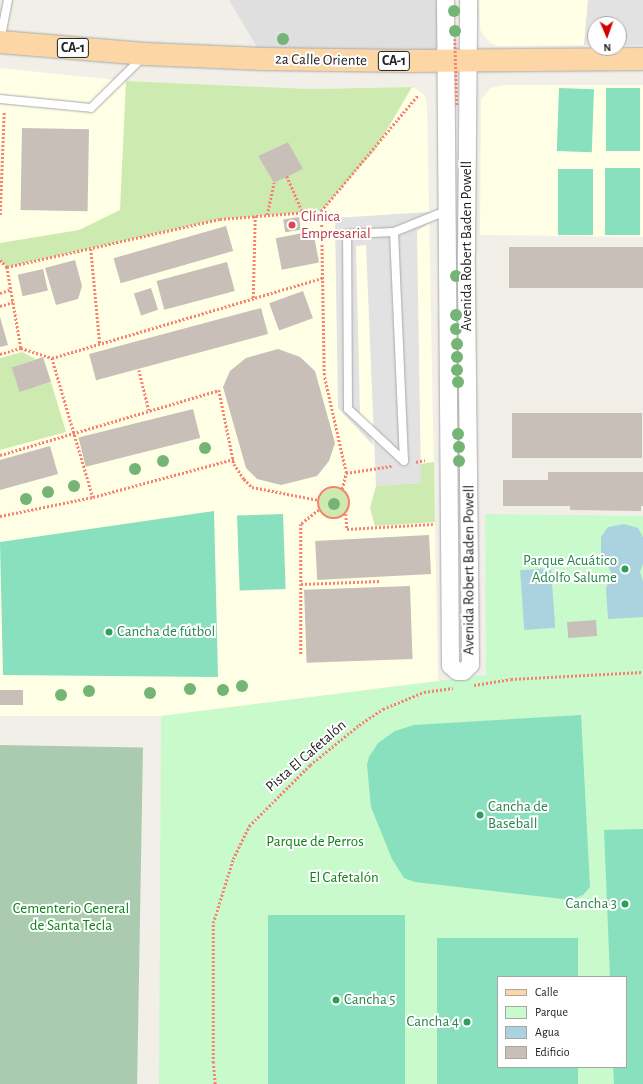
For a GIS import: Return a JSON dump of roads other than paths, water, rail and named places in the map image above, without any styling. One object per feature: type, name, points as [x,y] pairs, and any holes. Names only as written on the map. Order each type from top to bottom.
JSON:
[{"type":"main road","name":"2a Calle Oriente","points":[[0,42],[146,54],[263,59],[407,61],[446,59],[643,59]]},
{"type":"street","name":"Avenida Robert Baden Powell","points":[[445,0],[450,665],[452,669],[463,672],[470,664],[466,251],[468,0]]},
{"type":"street","points":[[446,251],[466,251]]},
{"type":"street","points":[[448,414],[468,413]]},
{"type":"lane","points":[[0,42],[2,19],[8,0]]},
{"type":"lane","points":[[2,99],[91,108],[146,54]]},
{"type":"lane","points":[[394,232],[404,461],[348,409],[346,234],[394,232],[446,211]]},
{"type":"water","name":"Parque Acuático Adolfo Salume","points":[[624,524],[638,528],[643,537],[643,564],[640,572],[643,582],[643,617],[608,619],[606,589],[611,572],[601,553],[601,537],[608,527]]},
{"type":"water","name":"Parque Acuático Adolfo Salume","points":[[551,568],[555,628],[524,630],[520,570]]},
{"type":"place","name":"Clínica Empresarial","points":[[292,225]]},
{"type":"place","name":"Parque Acuático Adolfo Salume","points":[[625,569]]},
{"type":"place","name":"Cancha de fútbol","points":[[109,632]]},
{"type":"place","name":"Cancha de Baseball","points":[[480,815]]},
{"type":"place","name":"Cancha 3","points":[[625,904]]},
{"type":"place","name":"Cancha 5","points":[[336,1000]]},
{"type":"place","name":"Cancha 4","points":[[467,1022]]},
{"type":"park label","name":"Parque de Perros","points":[[315,842]]},
{"type":"park label","name":"El Cafetalón","points":[[344,878]]},
{"type":"park label","name":"Cementerio General de Santa Tecla","points":[[71,916]]}]
